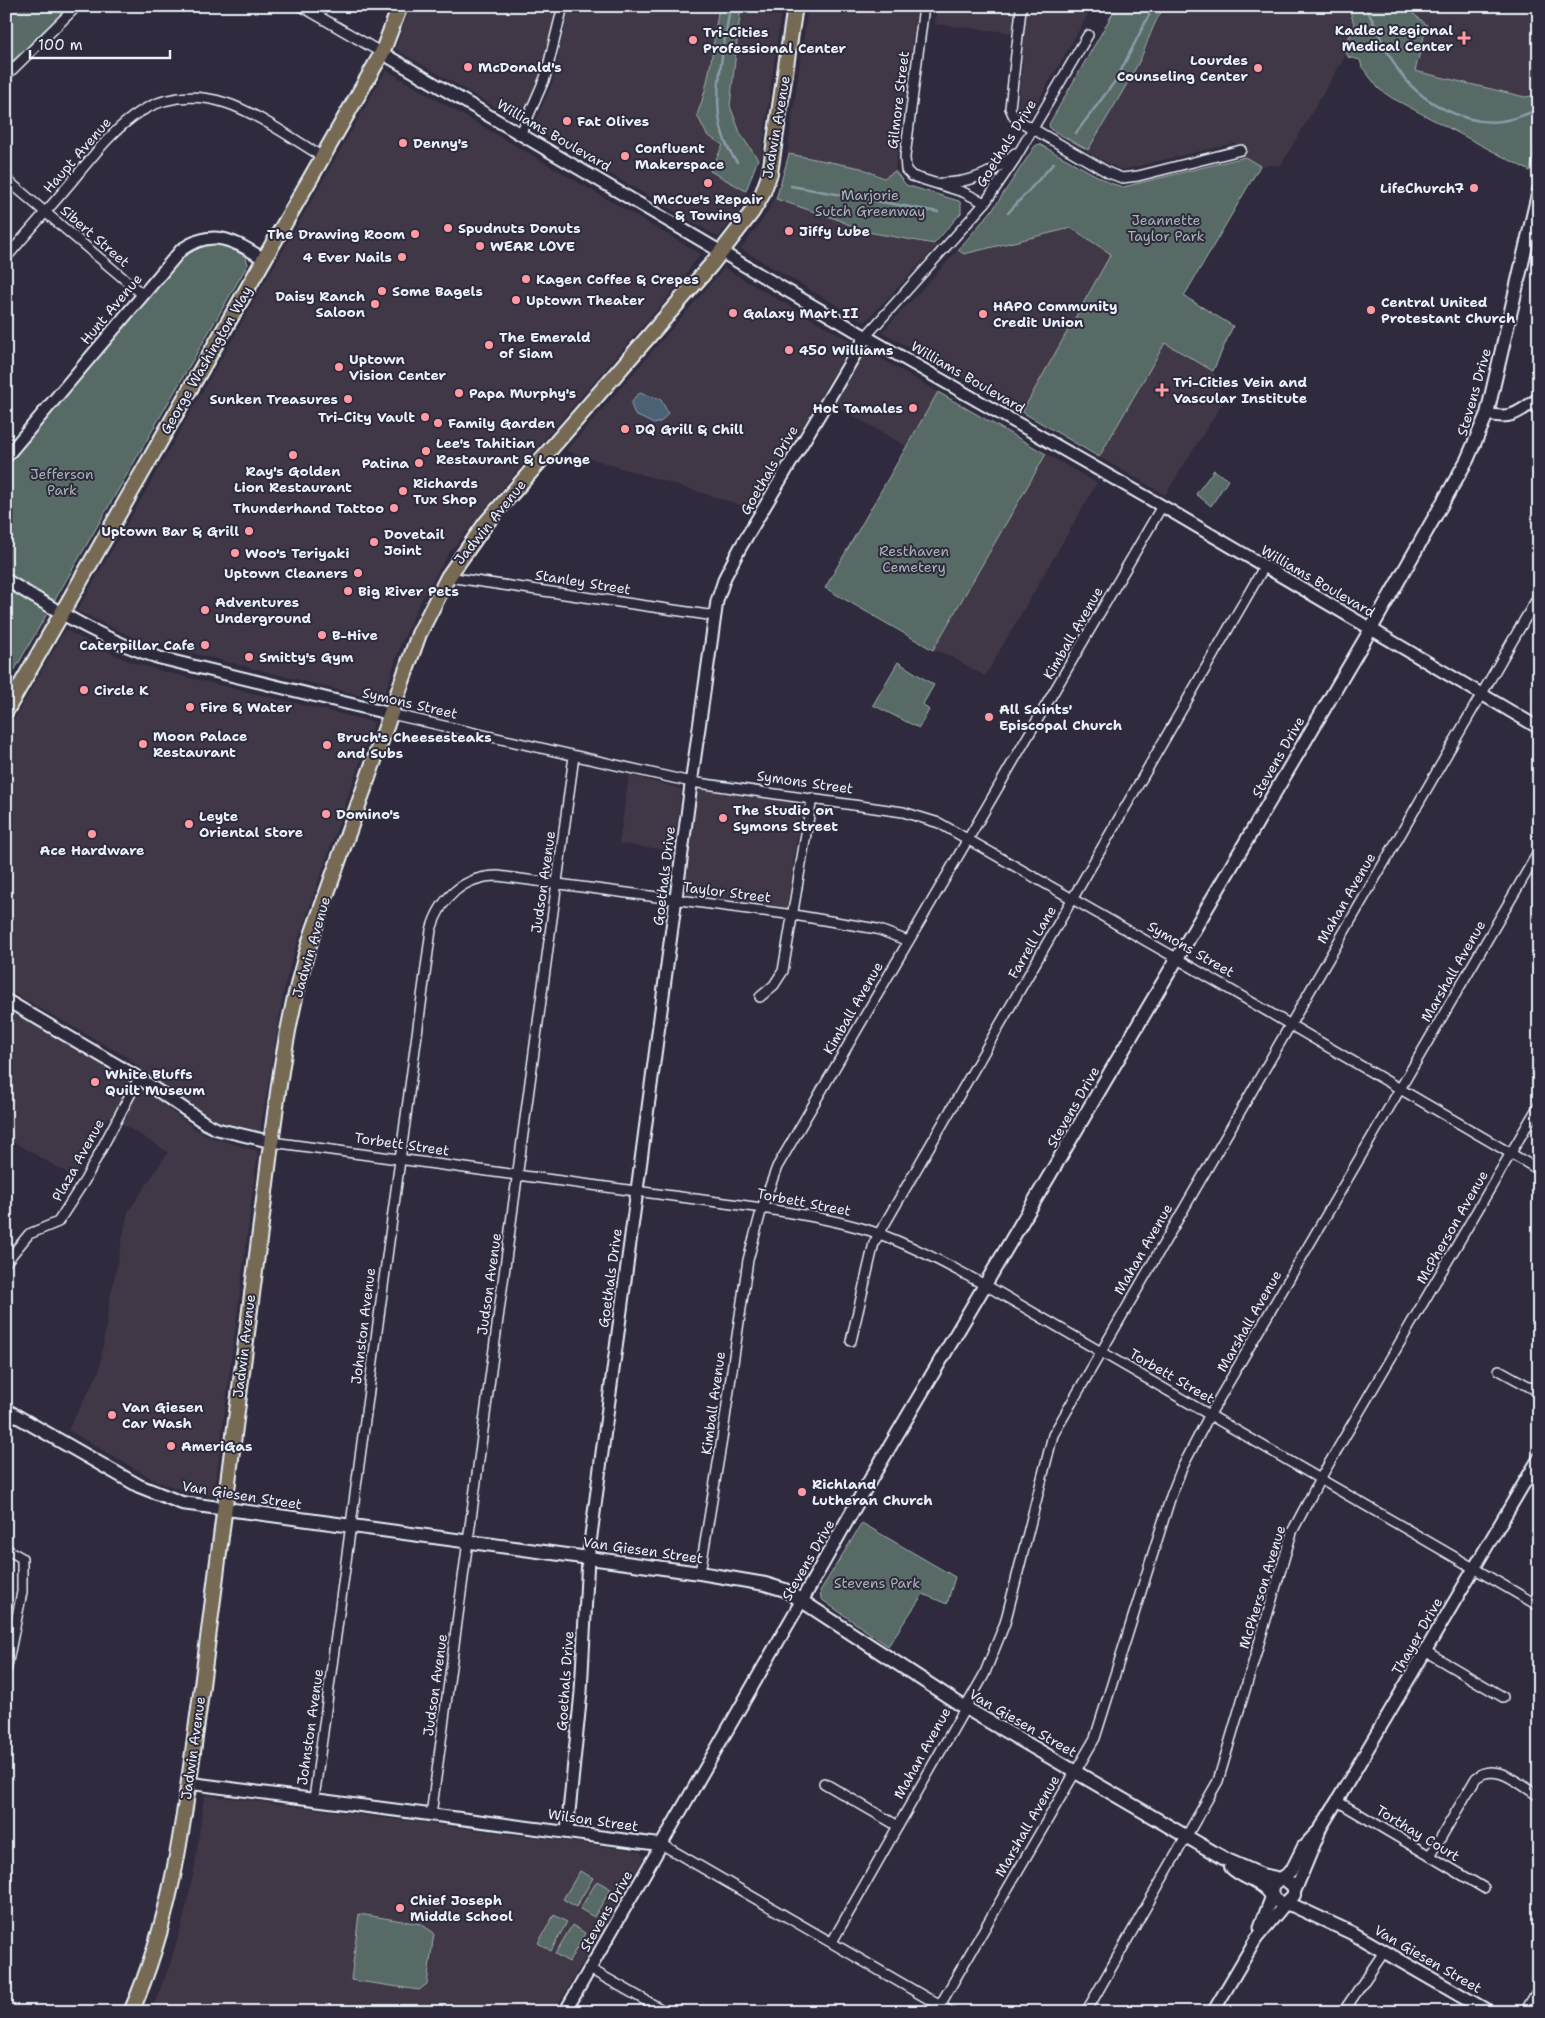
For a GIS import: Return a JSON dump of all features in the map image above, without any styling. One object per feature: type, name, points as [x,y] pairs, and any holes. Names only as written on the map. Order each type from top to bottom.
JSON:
[{"type":"main road","name":"George Washington Way","points":[[6,711],[382,53],[400,6]]},
{"type":"main road","name":"Jadwin Avenue","points":[[131,2012],[150,1965],[169,1902],[188,1782],[225,1510],[242,1358],[279,1088],[304,960],[419,634],[448,577],[486,523],[722,251],[755,207],[770,173],[795,6]]},
{"type":"main road","name":"Stevens Drive","points":[[802,1600],[869,1482],[1371,629],[1468,460],[1486,414],[1539,190]]},
{"type":"main road","name":"Van Giesen Street","points":[[6,1410],[150,1492],[182,1503],[700,1573],[772,1585],[802,1600],[964,1707],[1225,1859],[1280,1880]]},
{"type":"main road","name":"Van Giesen Street","points":[[1225,1859],[1236,1872],[1257,1881],[1272,1896]]},
{"type":"main road","points":[[1280,1880],[1290,1882],[1295,1891],[1292,1898],[1286,1903],[1276,1901],[1272,1896],[1272,1886],[1280,1880]]},
{"type":"main road","name":"Van Giesen Street","points":[[1295,1891],[1307,1902],[1331,1915],[1352,1932],[1384,1952],[1490,2012]]},
{"type":"main road","name":"Van Giesen Street","points":[[1286,1903],[1352,1932]]},
{"type":"street","points":[[6,76],[77,6]]},
{"type":"street","points":[[301,6],[382,53]]},
{"type":"street","points":[[521,133],[545,78],[563,6]]},
{"type":"street","name":"Gilmore Street","points":[[924,6],[904,162],[910,175],[963,192],[985,203]]},
{"type":"street","points":[[1021,9],[1010,108],[1018,120],[1109,173],[1122,178],[1138,176],[1241,150]]},
{"type":"street","name":"Goethals Drive","points":[[567,1832],[581,1692],[588,1558],[691,782],[715,616],[721,587],[735,557],[866,336],[985,203],[1026,142],[1088,35]]},
{"type":"street","name":"Williams Boulevard","points":[[382,53],[866,336],[1162,506],[1539,728]]},
{"type":"street","name":"Haupt Avenue","points":[[6,258],[113,131],[136,113],[164,102],[195,98],[228,104],[323,157]]},
{"type":"street","points":[[931,182],[958,182],[985,174],[1008,160],[1026,142]]},
{"type":"street","name":"Sibert Street","points":[[6,179],[142,294]]},
{"type":"street","name":"Hunt Avenue","points":[[6,457],[181,250],[198,240],[228,239],[264,259]]},
{"type":"street","points":[[1486,414],[1502,417],[1512,416],[1539,398]]},
{"type":"street","name":"Kimball Avenue","points":[[700,1573],[748,1260],[762,1208],[777,1167],[1162,506]]},
{"type":"street","name":"Farrell Lane","points":[[851,1341],[874,1243],[1264,567]]},
{"type":"street","name":"Stanley Street","points":[[448,577],[715,616]]},
{"type":"street","name":"Symons Street","points":[[6,580],[110,640],[160,658],[391,714],[691,782],[903,812],[938,824],[968,839],[1177,958],[1539,1170]]},
{"type":"street","name":"Mahan Avenue","points":[[832,1942],[964,1707],[984,1675],[1005,1623],[1053,1435],[1289,1024],[1539,595]]},
{"type":"street","name":"Judson Avenue","points":[[431,1815],[574,756]]},
{"type":"street","points":[[760,997],[774,985],[784,971],[812,798]]},
{"type":"street","name":"Marshall Avenue","points":[[937,2009],[1095,1738],[1171,1496],[1182,1468],[1209,1416],[1539,851]]},
{"type":"street","name":"Taylor Street","points":[[479,878],[498,876],[794,914],[877,929],[908,941]]},
{"type":"street","name":"Johnston Avenue","points":[[314,1799],[399,1158],[434,921],[441,906],[451,893],[479,878]]},
{"type":"street","name":"Torbett Street","points":[[6,1000],[138,1078],[217,1129],[272,1142],[762,1208],[824,1219],[879,1234],[948,1264],[986,1285],[1539,1606]]},
{"type":"street","name":"Plaza Avenue","points":[[6,1262],[29,1234],[58,1222],[85,1180],[138,1078]]},
{"type":"street","name":"McPherson Avenue","points":[[1086,2012],[1218,1781],[1292,1532],[1320,1479],[1539,1105]]},
{"type":"street","points":[[1499,1370],[1539,1392]]},
{"type":"street","name":"Thayer Drive","points":[[1295,1891],[1320,1829],[1539,1458]]},
{"type":"street","points":[[6,1549],[22,1558],[22,1592],[6,1671]]},
{"type":"street","name":"Stevens Drive","points":[[565,2012],[663,1845],[802,1600]]},
{"type":"street","points":[[1425,1651],[1503,1697]]},
{"type":"street","points":[[1430,1856],[1476,1778],[1482,1772],[1491,1770],[1501,1774],[1539,1796]]},
{"type":"street","name":"Wilson Street","points":[[188,1782],[663,1845],[832,1942],[937,2009],[951,2012]]},
{"type":"street","points":[[824,1783],[898,1826]]},
{"type":"street","name":"Torthay Court","points":[[1337,1801],[1484,1888]]},
{"type":"street","name":"Thayer Drive","points":[[1280,1880],[1291,1872],[1303,1847],[1320,1829]]},
{"type":"street","points":[[1256,1939],[1272,1896]]},
{"type":"street","points":[[1213,2012],[1256,1939],[1286,1903]]},
{"type":"street","points":[[1343,2012],[1384,1952]]},
{"type":"street","points":[[590,1969],[666,2012]]},
{"type":"street","points":[[1525,2012],[1539,1988]]},
{"type":"shaded area","points":[[410,6],[551,6],[556,9],[539,77],[529,103],[519,121],[395,49]]},
{"type":"shaded area","points":[[569,6],[719,6],[710,72],[705,95],[697,115],[707,135],[723,145],[733,185],[746,191],[748,196],[741,209],[718,237],[532,128],[553,81]]},
{"type":"shaded area","points":[[741,6],[782,6],[761,160],[741,135],[730,106]]},
{"type":"shaded area","points":[[808,6],[917,6],[895,171],[888,178],[861,168],[787,154]]},
{"type":"shaded area","points":[[937,6],[1093,6],[1029,117],[1018,108],[1025,34],[935,24]]},
{"type":"shaded area","points":[[1166,6],[1349,8],[1355,27],[1344,46],[1347,53],[1281,165],[1260,166],[1245,157],[1235,143],[1121,170],[1087,152],[1138,64],[1152,29]]},
{"type":"shaded area","name":"Kadlec Regional Medical Center","points":[[1371,6],[1539,6],[1539,102],[1406,70]]},
{"type":"shaded area","points":[[386,70],[701,254],[665,301],[527,459],[449,553],[421,600],[402,642],[382,701],[137,639],[77,611]]},
{"type":"shaded area","points":[[774,198],[839,220],[862,231],[937,246],[865,322],[741,249],[765,216]]},
{"type":"shaded area","points":[[1071,228],[1112,254],[1022,412],[882,332],[958,250],[964,254]]},
{"type":"shaded area","points":[[724,268],[852,342],[754,509],[566,451]]},
{"type":"shaded area","points":[[1165,343],[1213,371],[1224,401],[1165,495],[1099,457]]},
{"type":"shaded area","points":[[865,349],[938,392],[907,447],[833,404]]},
{"type":"shaded area","points":[[1046,454],[1097,483],[985,676],[946,654],[933,650]]},
{"type":"shaded area","points":[[65,630],[128,661],[161,671],[374,722],[294,952],[285,985],[260,1132],[219,1122],[201,1113],[123,1055],[6,989],[6,733]]},
{"type":"shaded area","points":[[629,775],[681,789],[676,835],[679,839],[676,851],[619,844]]},
{"type":"shaded area","points":[[698,789],[802,802],[787,908],[683,893]]},
{"type":"shaded area","points":[[6,1008],[124,1075],[194,1128],[210,1137],[258,1151],[214,1496],[184,1491],[154,1480],[68,1430],[99,1372],[110,1299],[128,1212],[168,1152],[109,1116],[74,1177],[12,1141],[6,1152]]},
{"type":"shaded area","name":"Chief Joseph Middle School","points":[[207,1795],[633,1850],[640,1852],[644,1857],[554,2012],[151,2012],[170,1964],[184,1917],[195,1865],[204,1797]]},
{"type":"green space","points":[[6,6],[69,6],[6,67]]},
{"type":"green space","points":[[719,6],[741,6],[730,106],[741,135],[758,159],[746,191],[710,171],[723,145],[707,135],[697,115],[709,75]]},
{"type":"green space","points":[[1117,6],[1166,6],[1154,26],[1139,62],[1088,150],[1050,129],[1049,124]]},
{"type":"green space","points":[[1337,6],[1404,6],[1427,25],[1415,71],[1525,97],[1539,95],[1539,133],[1530,171],[1392,98],[1379,89],[1362,67],[1360,60],[1348,57],[1344,46],[1355,27],[1349,8]]},
{"type":"green space","name":"Jeannette Taylor Park","points":[[1039,144],[1110,183],[1123,187],[1245,157],[1260,166],[1184,296],[1233,326],[1213,371],[1165,343],[1099,457],[1022,412],[1111,254],[1071,228],[964,254],[958,250],[993,209],[1035,146]]},
{"type":"green space","name":"Marjorie Sutch Greenway","points":[[789,154],[861,168],[884,178],[895,171],[906,185],[959,201],[961,213],[934,244],[862,231],[839,220],[776,199]]},
{"type":"green space","name":"Jefferson Park","points":[[217,244],[245,255],[248,264],[6,685],[6,465],[184,256],[205,245]]},
{"type":"green space","name":"Resthaven Cemetery","points":[[938,392],[1046,454],[933,650],[825,588]]},
{"type":"green space","points":[[1214,470],[1228,480],[1211,506],[1196,494]]},
{"type":"green space","points":[[898,662],[934,685],[923,704],[929,710],[919,728],[873,705]]},
{"type":"green space","name":"Stevens Park","points":[[862,1523],[955,1577],[947,1604],[923,1594],[888,1646],[821,1599],[820,1591]]},
{"type":"green space","points":[[580,1871],[593,1878],[576,1907],[563,1899]]},
{"type":"green space","points":[[597,1881],[611,1889],[594,1917],[580,1909]]},
{"type":"green space","points":[[359,1914],[421,1924],[434,1933],[427,1984],[419,1990],[351,1980]]},
{"type":"green space","points":[[554,1915],[567,1922],[551,1951],[538,1943]]},
{"type":"green space","points":[[572,1925],[585,1933],[569,1962],[555,1954]]},
{"type":"water","points":[[640,393],[661,400],[668,413],[662,421],[654,424],[635,415],[631,404]]},
{"type":"waterway","points":[[730,6],[721,66],[718,107],[727,145],[737,162]]},
{"type":"waterway","points":[[1076,133],[1116,80],[1150,13],[1156,6]]},
{"type":"waterway","points":[[1365,6],[1399,71],[1418,92],[1444,109],[1473,120],[1488,122],[1512,119],[1539,109]]},
{"type":"waterway","points":[[1008,213],[1054,163]]},
{"type":"waterway","points":[[791,186],[938,212]]},
{"type":"place","name":"Kadlec Regional Medical Center","points":[[1464,38]]},
{"type":"place","name":"Tri-Cities Professional Center","points":[[693,40]]},
{"type":"place","name":"McDonald's","points":[[468,67]]},
{"type":"place","name":"Lourdes Counseling Center","points":[[1258,68]]},
{"type":"place","name":"Fat Olives","points":[[567,121]]},
{"type":"place","name":"Denny's","points":[[403,143]]},
{"type":"place","name":"Confluent Makerspace","points":[[625,156]]},
{"type":"place","name":"McCue's Repair & Towing","points":[[708,183]]},
{"type":"place","name":"LifeChurch7","points":[[1474,188]]},
{"type":"place","name":"Spudnuts Donuts","points":[[448,228]]},
{"type":"place","name":"Jiffy Lube","points":[[789,231]]},
{"type":"place","name":"The Drawing Room","points":[[415,234]]},
{"type":"place","name":"WEAR LOVE","points":[[480,246]]},
{"type":"place","name":"4 Ever Nails","points":[[402,257]]},
{"type":"place","name":"Kagen Coffee & Crepes","points":[[526,279]]},
{"type":"place","name":"Some Bagels","points":[[382,291]]},
{"type":"place","name":"Uptown Theater","points":[[516,300]]},
{"type":"place","name":"Daisy Ranch Saloon","points":[[375,304]]},
{"type":"place","name":"Central United Protestant Church","points":[[1371,310]]},
{"type":"place","name":"Galaxy Mart II","points":[[733,313]]},
{"type":"place","name":"HAPO Community Credit Union","points":[[983,314]]},
{"type":"place","name":"The Emerald of Siam","points":[[489,345]]},
{"type":"place","name":"450 Williams","points":[[789,350]]},
{"type":"place","name":"Uptown Vision Center","points":[[339,367]]},
{"type":"place","name":"Tri-Cities Vein and Vascular Institute","points":[[1162,390]]},
{"type":"place","name":"Papa Murphy's","points":[[459,393]]},
{"type":"place","name":"Sunken Treasures","points":[[348,399]]},
{"type":"place","name":"Hot Tamales","points":[[913,408]]},
{"type":"place","name":"Tri-City Vault","points":[[425,417]]},
{"type":"place","name":"Family Garden","points":[[438,423]]},
{"type":"place","name":"DQ Grill & Chill","points":[[625,429]]},
{"type":"place","name":"Lee's Tahitian Restaurant & Lounge","points":[[426,451]]},
{"type":"place","name":"Ray's Golden Lion Restaurant","points":[[293,455]]},
{"type":"place","name":"Patina","points":[[419,463]]},
{"type":"place","name":"Richards Tux Shop","points":[[403,491]]},
{"type":"place","name":"Thunderhand Tattoo","points":[[394,508]]},
{"type":"place","name":"Uptown Bar & Grill","points":[[249,531]]},
{"type":"place","name":"Dovetail Joint","points":[[374,542]]},
{"type":"place","name":"Woo's Teriyaki","points":[[235,553]]},
{"type":"place","name":"Uptown Cleaners","points":[[358,573]]},
{"type":"place","name":"Big River Pets","points":[[348,591]]},
{"type":"place","name":"Adventures Underground","points":[[205,610]]},
{"type":"place","name":"B-Hive","points":[[322,635]]},
{"type":"place","name":"Caterpillar Cafe","points":[[205,645]]},
{"type":"place","name":"Smitty's Gym","points":[[249,657]]},
{"type":"place","name":"Circle K","points":[[84,690]]},
{"type":"place","name":"Fire & Water","points":[[190,707]]},
{"type":"place","name":"All Saints' Episcopal Church","points":[[989,717]]},
{"type":"place","name":"Moon Palace Restaurant","points":[[143,744]]},
{"type":"place","name":"Bruch's Cheesesteaks and Subs","points":[[327,745]]},
{"type":"place","name":"Domino's","points":[[326,814]]},
{"type":"place","name":"The Studio on Symons Street","points":[[723,818]]},
{"type":"place","name":"Leyte Oriental Store","points":[[189,824]]},
{"type":"place","name":"Ace Hardware","points":[[92,834]]},
{"type":"place","name":"White Bluffs Quilt Museum","points":[[95,1082]]},
{"type":"place","name":"Van Giesen Car Wash","points":[[112,1415]]},
{"type":"place","name":"AmeriGas","points":[[171,1446]]},
{"type":"place","name":"Richland Lutheran Church","points":[[802,1492]]},
{"type":"place","name":"Chief Joseph Middle School","points":[[400,1908]]}]
